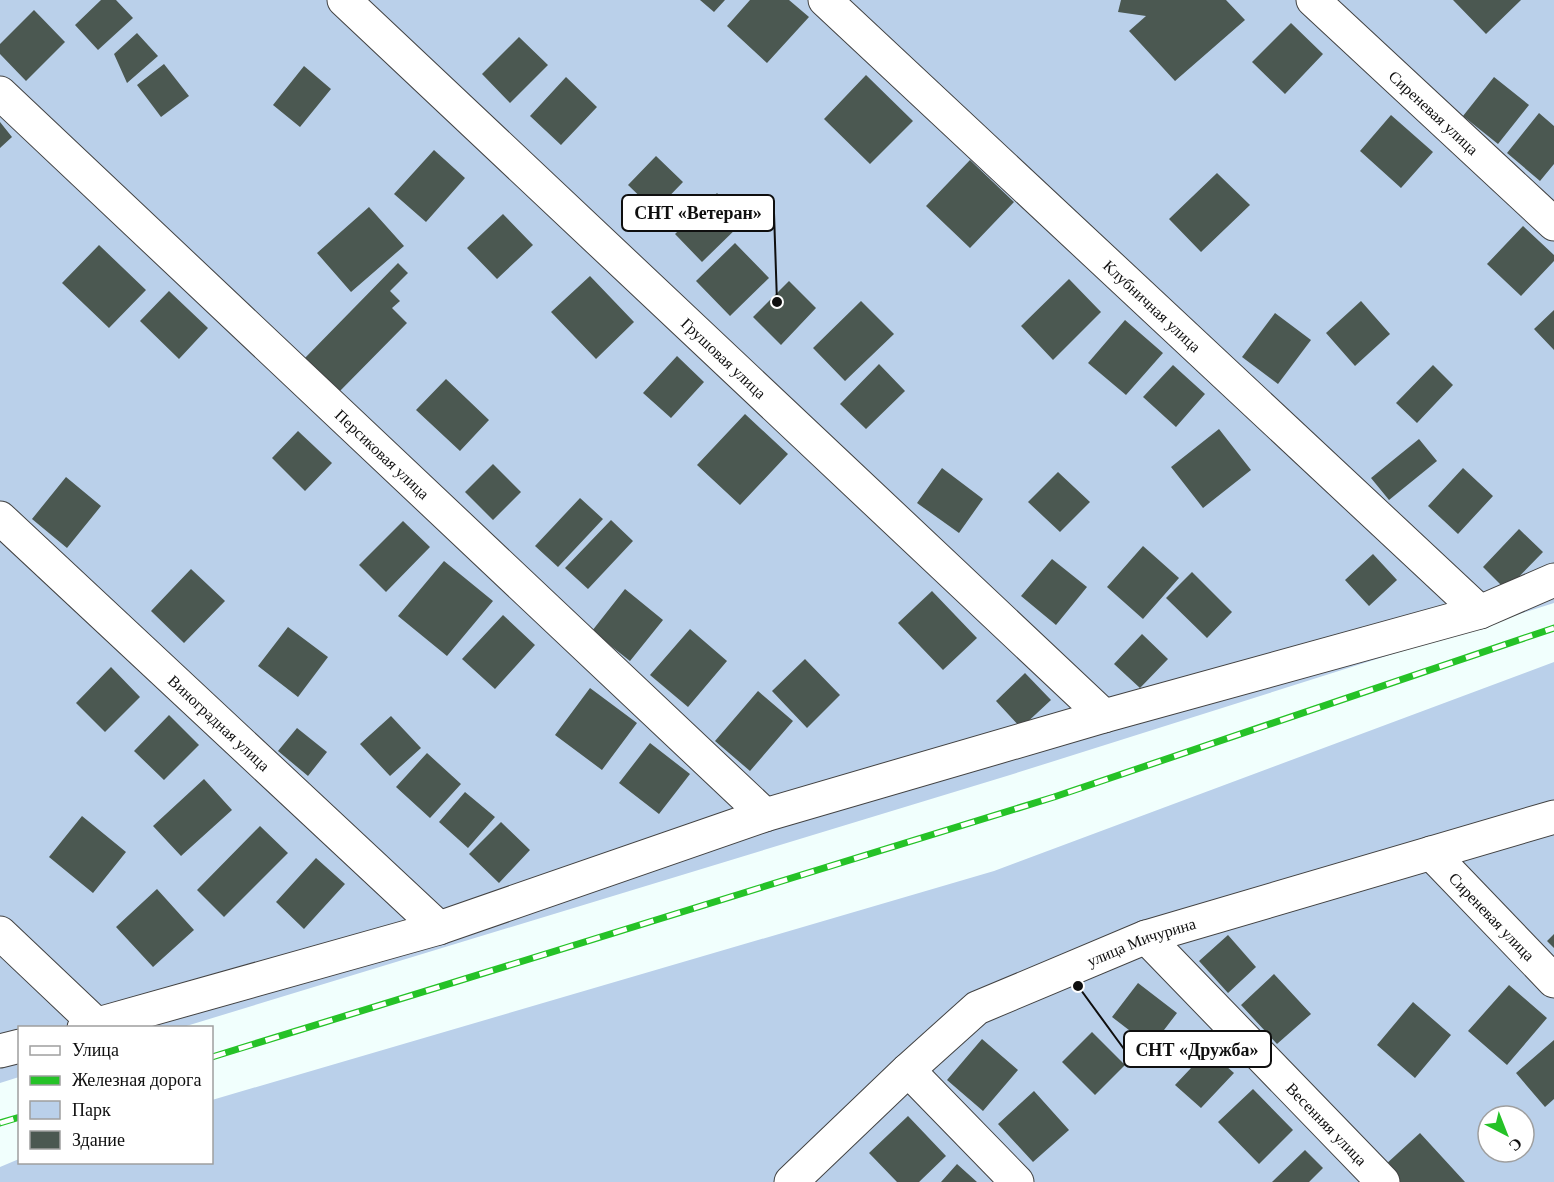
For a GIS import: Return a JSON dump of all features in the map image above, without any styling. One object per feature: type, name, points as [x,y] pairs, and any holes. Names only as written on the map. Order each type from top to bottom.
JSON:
[{"type":"street","name":"Грушовая улица","points":[[344,0],[1104,716]]},
{"type":"street","name":"Клубничная улица","points":[[825,0],[1480,612]]},
{"type":"street","name":"Сиреневая улица","points":[[1313,0],[1554,225]]},
{"type":"street","name":"Персиковая улица","points":[[0,93],[765,815]]},
{"type":"street","name":"Виноградная улица","points":[[0,518],[439,928]]},
{"type":"street","points":[[0,933],[90,1026],[439,928],[765,815],[1104,716],[1480,612],[1554,580]]},
{"type":"street","name":"улица Мичурина","points":[[791,1182],[908,1070],[977,1008],[1146,937],[1554,816]]},
{"type":"street","name":"Сиреневая улица","points":[[1431,853],[1554,981]]},
{"type":"street","name":"Весенняя улица","points":[[1146,937],[1383,1182]]},
{"type":"street","points":[[0,1051],[18,1046]]},
{"type":"street","points":[[908,1070],[1017,1182]]},
{"type":"green space","points":[[0,0],[1554,0],[1554,603],[1010,775],[186,1026],[18,1026],[18,1077],[0,1083]]},
{"type":"green space","points":[[1554,662],[1554,1182],[0,1182],[0,1167],[18,1159],[18,1164],[213,1164],[213,1100],[994,871]]},
{"type":"building","points":[[101,0],[116,0],[133,18],[98,50],[75,25]]},
{"type":"building","points":[[700,0],[725,0],[714,12]]},
{"type":"building","points":[[750,0],[789,0],[809,17],[767,63],[727,26]]},
{"type":"building","points":[[1121,0],[1226,0],[1245,20],[1175,81],[1129,31],[1146,16],[1118,12]]},
{"type":"building","points":[[1453,0],[1521,0],[1486,34]]},
{"type":"building","points":[[34,10],[65,42],[26,81],[0,54],[0,44]]},
{"type":"building","points":[[1291,23],[1323,54],[1285,94],[1252,62]]},
{"type":"building","points":[[137,33],[158,56],[127,83],[114,54]]},
{"type":"building","points":[[519,37],[548,65],[510,103],[482,74]]},
{"type":"building","points":[[164,64],[189,96],[161,117],[137,85]]},
{"type":"building","points":[[304,66],[331,89],[300,127],[273,105]]},
{"type":"building","points":[[866,75],[913,121],[870,164],[824,119]]},
{"type":"building","points":[[566,77],[597,107],[561,145],[530,116]]},
{"type":"building","points":[[1494,77],[1529,105],[1498,144],[1463,116]]},
{"type":"building","points":[[1539,113],[1554,126],[1554,164],[1540,181],[1507,153]]},
{"type":"building","points":[[1391,115],[1433,152],[1401,188],[1360,151]]},
{"type":"building","points":[[0,122],[12,137],[0,148]]},
{"type":"building","points":[[434,150],[465,178],[426,222],[394,194]]},
{"type":"building","points":[[656,156],[683,182],[655,211],[628,185]]},
{"type":"building","points":[[970,160],[1014,202],[970,248],[926,206]]},
{"type":"building","points":[[1217,173],[1250,205],[1201,252],[1169,219]]},
{"type":"building","points":[[717,193],[744,221],[702,262],[675,234]]},
{"type":"building","points":[[369,207],[404,246],[351,292],[317,253]]},
{"type":"building","points":[[503,214],[533,245],[497,279],[467,248]]},
{"type":"building","points":[[1523,226],[1554,255],[1554,261],[1521,296],[1487,264]]},
{"type":"building","points":[[735,243],[769,278],[730,316],[696,281]]},
{"type":"building","points":[[99,245],[146,290],[109,328],[62,283]]},
{"type":"building","points":[[398,263],[408,273],[390,291],[400,301],[392,308],[407,323],[337,394],[303,360]]},
{"type":"building","points":[[590,276],[634,322],[596,359],[551,312]]},
{"type":"building","points":[[1069,279],[1101,312],[1053,360],[1021,326]]},
{"type":"building","points":[[789,281],[816,308],[781,345],[753,317]]},
{"type":"building","points":[[169,291],[208,328],[179,359],[140,321]]},
{"type":"building","points":[[861,301],[894,334],[845,381],[813,348]]},
{"type":"building","points":[[1361,301],[1390,334],[1355,366],[1326,333]]},
{"type":"building","points":[[1554,310],[1554,350],[1534,329]]},
{"type":"building","points":[[1275,313],[1311,340],[1278,384],[1242,357]]},
{"type":"building","points":[[1125,320],[1163,353],[1126,395],[1088,363]]},
{"type":"building","points":[[677,356],[704,382],[671,418],[643,393]]},
{"type":"building","points":[[879,364],[905,391],[866,429],[840,404]]},
{"type":"building","points":[[1173,365],[1205,394],[1176,427],[1143,397]]},
{"type":"building","points":[[1433,365],[1453,385],[1417,423],[1396,403]]},
{"type":"building","points":[[446,379],[489,420],[460,451],[416,410]]},
{"type":"building","points":[[745,414],[788,454],[740,505],[697,465]]},
{"type":"building","points":[[1219,429],[1251,470],[1203,508],[1171,467]]},
{"type":"building","points":[[298,431],[332,463],[305,491],[272,458]]},
{"type":"building","points":[[1419,439],[1437,461],[1389,500],[1371,478]]},
{"type":"building","points":[[493,464],[521,492],[493,520],[465,492]]},
{"type":"building","points":[[942,468],[983,499],[959,533],[917,503]]},
{"type":"building","points":[[1463,468],[1493,496],[1458,534],[1428,506]]},
{"type":"building","points":[[1058,472],[1090,502],[1060,532],[1028,502]]},
{"type":"building","points":[[66,477],[101,506],[67,548],[32,519]]},
{"type":"building","points":[[580,498],[603,519],[558,567],[535,546]]},
{"type":"building","points":[[611,520],[633,541],[588,589],[565,568]]},
{"type":"building","points":[[403,521],[430,547],[386,592],[359,565]]},
{"type":"building","points":[[1519,529],[1543,552],[1506,590],[1483,567]]},
{"type":"building","points":[[1143,546],[1179,578],[1143,619],[1107,587]]},
{"type":"building","points":[[1373,554],[1397,580],[1369,606],[1345,580]]},
{"type":"building","points":[[1052,559],[1087,587],[1056,625],[1021,596]]},
{"type":"building","points":[[444,561],[493,601],[447,656],[398,616]]},
{"type":"building","points":[[191,569],[225,601],[184,643],[151,611]]},
{"type":"building","points":[[1192,572],[1232,612],[1207,638],[1166,598]]},
{"type":"building","points":[[625,589],[663,620],[630,661],[592,631]]},
{"type":"building","points":[[932,591],[977,638],[943,670],[898,623]]},
{"type":"building","points":[[503,615],[535,645],[495,689],[462,659]]},
{"type":"building","points":[[288,627],[328,657],[298,697],[258,666]]},
{"type":"building","points":[[690,629],[727,661],[688,707],[650,675]]},
{"type":"building","points":[[1142,634],[1168,659],[1140,688],[1114,664]]},
{"type":"building","points":[[805,659],[840,695],[807,728],[772,691]]},
{"type":"building","points":[[111,667],[140,697],[105,732],[76,703]]},
{"type":"building","points":[[1025,673],[1051,700],[1021,728],[996,701]]},
{"type":"building","points":[[590,688],[637,723],[602,770],[555,735]]},
{"type":"building","points":[[758,691],[793,721],[750,771],[715,741]]},
{"type":"building","points":[[169,715],[199,745],[164,780],[134,751]]},
{"type":"building","points":[[391,716],[421,748],[390,776],[360,744]]},
{"type":"building","points":[[297,728],[327,752],[308,776],[278,751]]},
{"type":"building","points":[[650,743],[690,774],[659,814],[619,783]]},
{"type":"building","points":[[427,753],[461,784],[430,818],[396,787]]},
{"type":"building","points":[[204,779],[232,810],[181,856],[153,826]]},
{"type":"building","points":[[465,792],[495,817],[468,848],[439,822]]},
{"type":"building","points":[[82,816],[126,852],[93,893],[49,857]]},
{"type":"building","points":[[501,822],[530,850],[499,883],[469,854]]},
{"type":"building","points":[[260,826],[288,853],[224,917],[197,890]]},
{"type":"building","points":[[316,858],[345,884],[304,929],[276,902]]},
{"type":"building","points":[[157,889],[194,930],[153,967],[116,927]]},
{"type":"building","points":[[1554,934],[1554,948],[1547,941]]},
{"type":"building","points":[[1228,935],[1256,967],[1228,993],[1199,961]]},
{"type":"building","points":[[1274,974],[1311,1014],[1277,1044],[1241,1005]]},
{"type":"building","points":[[1138,983],[1177,1013],[1151,1047],[1112,1017]]},
{"type":"building","points":[[1509,985],[1547,1018],[1507,1065],[1468,1031]]},
{"type":"building","points":[[1413,1002],[1451,1035],[1415,1078],[1377,1045]]},
{"type":"building","points":[[1092,1032],[1125,1065],[1095,1095],[1062,1062]]},
{"type":"building","points":[[982,1039],[1018,1070],[983,1111],[947,1080]]},
{"type":"building","points":[[1554,1040],[1554,1099],[1545,1107],[1516,1073]]},
{"type":"building","points":[[1208,1050],[1234,1073],[1201,1108],[1175,1085]]},
{"type":"building","points":[[1253,1089],[1293,1130],[1259,1164],[1218,1122]]},
{"type":"building","points":[[1034,1091],[1069,1130],[1033,1162],[998,1124]]},
{"type":"building","points":[[908,1116],[946,1156],[919,1182],[897,1182],[869,1153]]},
{"type":"building","points":[[1420,1133],[1465,1182],[1400,1182],[1385,1165]]},
{"type":"building","points":[[1305,1150],[1323,1168],[1309,1182],[1272,1182]]},
{"type":"building","points":[[957,1164],[977,1182],[941,1182]]},
{"type":"railway","points":[[213,1057],[1054,797],[1554,628]]},
{"type":"railway","points":[[0,1123],[18,1118]]},
{"type":"place","name":"СНТ «Ветеран»","points":[[777,302]]},
{"type":"place","name":"СНТ «Дружба»","points":[[1078,986]]}]
